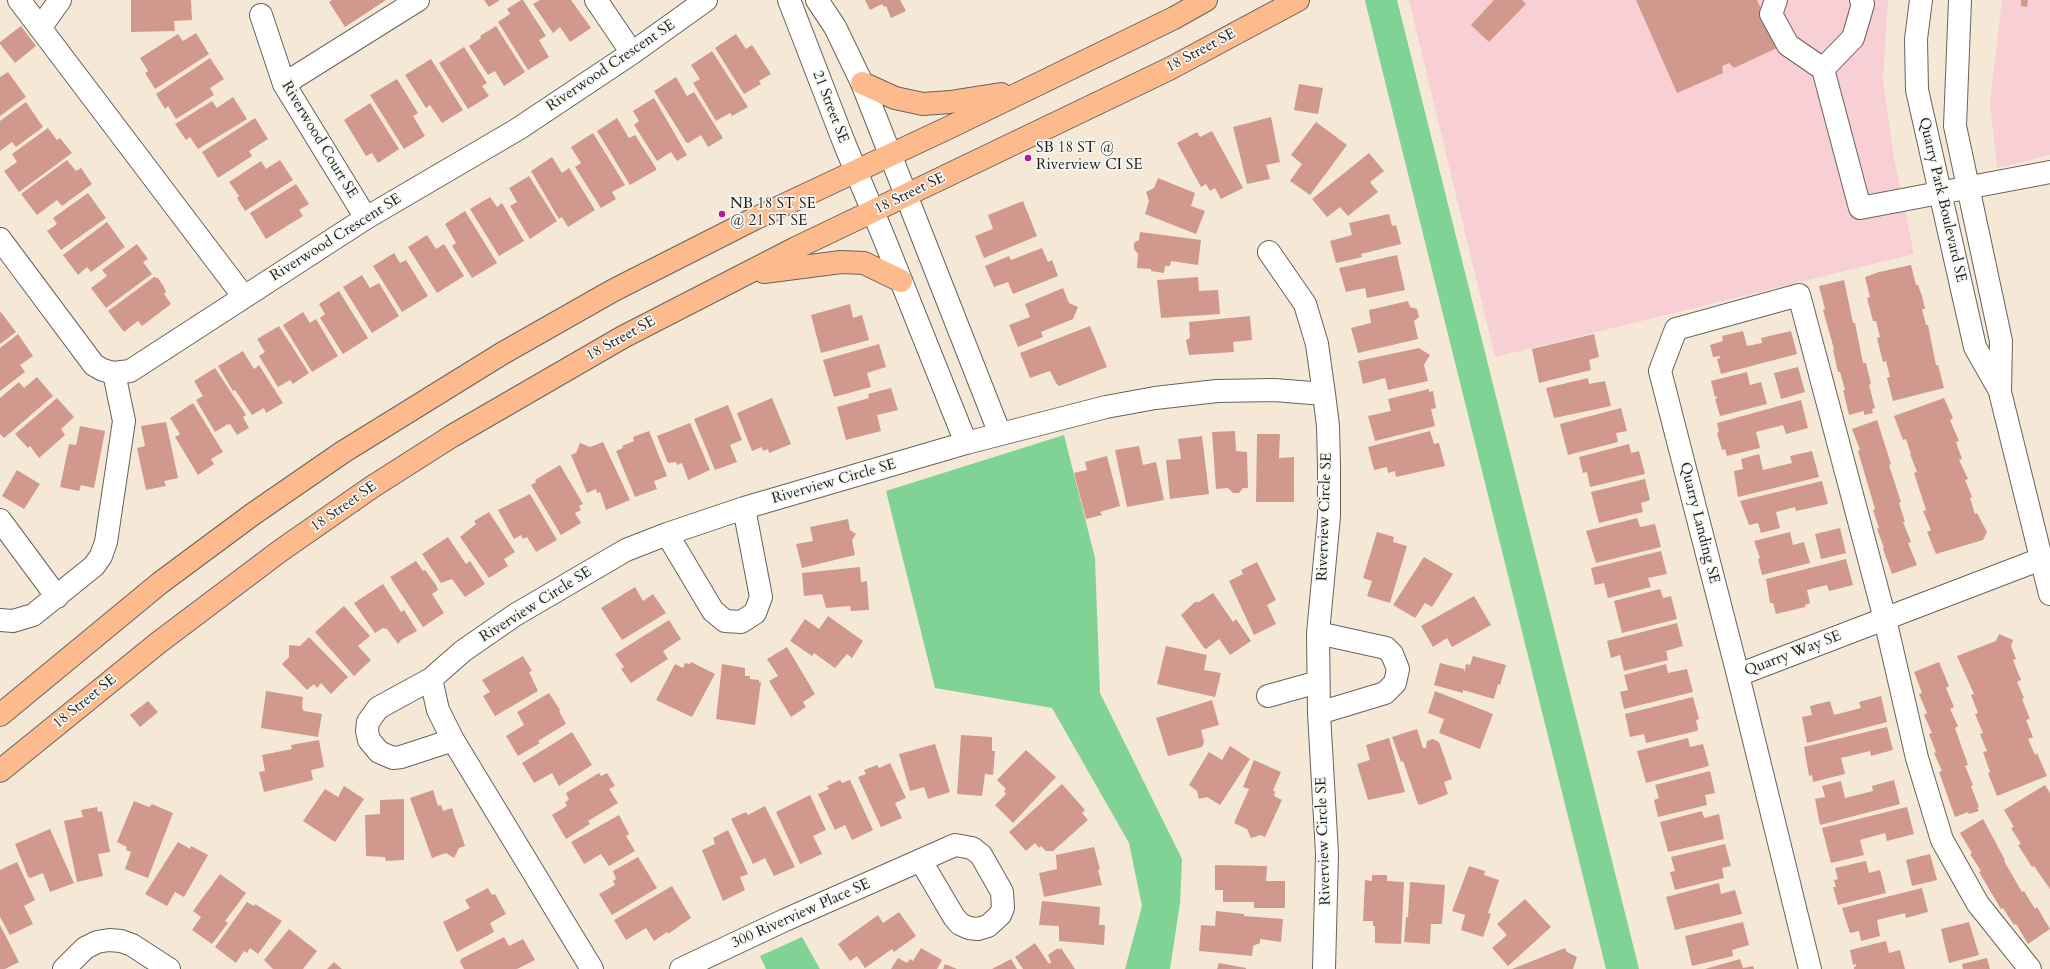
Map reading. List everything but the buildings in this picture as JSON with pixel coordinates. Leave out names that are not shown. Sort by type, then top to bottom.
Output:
[{"type":"main road","points":[[0,715],[160,583],[253,514],[343,452],[503,353],[614,290],[754,219],[890,155],[1206,0]]},
{"type":"main road","name":"18 Street SE","points":[[0,771],[158,643],[280,551],[372,487],[452,436],[616,341],[742,276],[1169,69],[1298,0]]},
{"type":"main road","points":[[862,83],[895,98],[923,104],[950,102],[1024,90]]},
{"type":"main road","points":[[742,276],[801,266],[841,262],[864,263],[900,281]]},
{"type":"street","points":[[20,0],[244,297]]},
{"type":"street","points":[[40,28],[60,0]]},
{"type":"street","points":[[284,84],[418,0]]},
{"type":"street","points":[[596,0],[632,53]]},
{"type":"street","name":"Riverwood Crescent SE","points":[[114,373],[122,373],[137,367],[366,218],[518,129],[632,53],[706,0]]},
{"type":"street","name":"21 Street SE","points":[[789,0],[873,212]]},
{"type":"street","points":[[817,0],[835,28],[862,83],[1000,434]]},
{"type":"street","points":[[1776,0],[1772,14],[1788,45],[1823,70],[1860,208],[2050,172]]},
{"type":"street","points":[[1823,70],[1853,38],[1863,4],[1861,0]]},
{"type":"street","name":"Quarry Park Boulevard SE","points":[[1921,0],[1916,39],[1917,90],[1975,347],[2000,392]]},
{"type":"street","name":"Quarry Park Boulevard SE","points":[[1960,0],[1955,126],[2000,340],[2000,392],[2050,594]]},
{"type":"street","name":"Riverwood Court SE","points":[[261,15],[284,84],[366,218]]},
{"type":"street","points":[[873,212],[966,443]]},
{"type":"street","points":[[0,240],[87,357],[99,368],[114,373],[124,421],[106,542],[101,556],[94,566],[33,616],[13,621],[0,620]]},
{"type":"street","points":[[1269,252],[1305,304],[1318,344],[1324,394]]},
{"type":"street","name":"Quarry Landing SE","points":[[1738,675],[1660,371],[1676,328],[1799,295],[1885,619]]},
{"type":"street","name":"Riverview Circle SE","points":[[454,740],[401,757],[393,758],[378,752],[369,740],[367,731],[368,722],[378,708],[431,679],[463,651],[515,615],[626,550],[667,534],[744,508],[966,443],[1106,407],[1155,398],[1217,391],[1274,390],[1324,394],[1330,466],[1329,509],[1318,633],[1319,713],[1327,854],[1324,969]]},
{"type":"street","points":[[667,534],[713,611],[725,621],[741,622],[755,613],[760,606],[762,598],[744,508]]},
{"type":"street","points":[[0,520],[57,596]]},
{"type":"street","name":"Quarry Way SE","points":[[1810,969],[1738,675],[2041,559]]},
{"type":"street","points":[[1885,619],[1917,758],[1942,840],[1978,904],[2030,969]]},
{"type":"street","points":[[1318,633],[1386,648],[1392,654],[1398,669],[1395,683],[1385,693],[1319,713]]},
{"type":"street","points":[[431,679],[438,710],[454,740],[592,969]]},
{"type":"street","points":[[1268,696],[1318,682]]},
{"type":"street","name":"300 Riverview Place SE","points":[[681,969],[785,920],[921,861]]},
{"type":"street","points":[[64,969],[75,956],[85,948],[97,942],[109,940],[121,941],[132,945],[169,969]]},
{"type":"shaded area","points":[[1409,0],[1888,0],[1883,80],[1894,158],[1914,254],[1495,357]]},
{"type":"shaded area","points":[[2002,0],[2050,0],[2050,155],[1997,168],[1990,102]]},
{"type":"green space","points":[[1397,0],[1639,969],[1606,969],[1365,1]]},
{"type":"green space","points":[[1064,435],[1095,558],[1100,693],[1182,859],[1180,903],[1170,969],[1125,969],[1142,906],[1129,843],[1052,708],[935,688],[886,491]]},
{"type":"green space","points":[[802,937],[820,969],[766,969],[760,956]]},
{"type":"place","name":"SB 18 ST @ Riverview CI SE","points":[[1028,158]]},
{"type":"place","name":"NB 18 ST SE @ 21 ST SE","points":[[722,214]]}]
